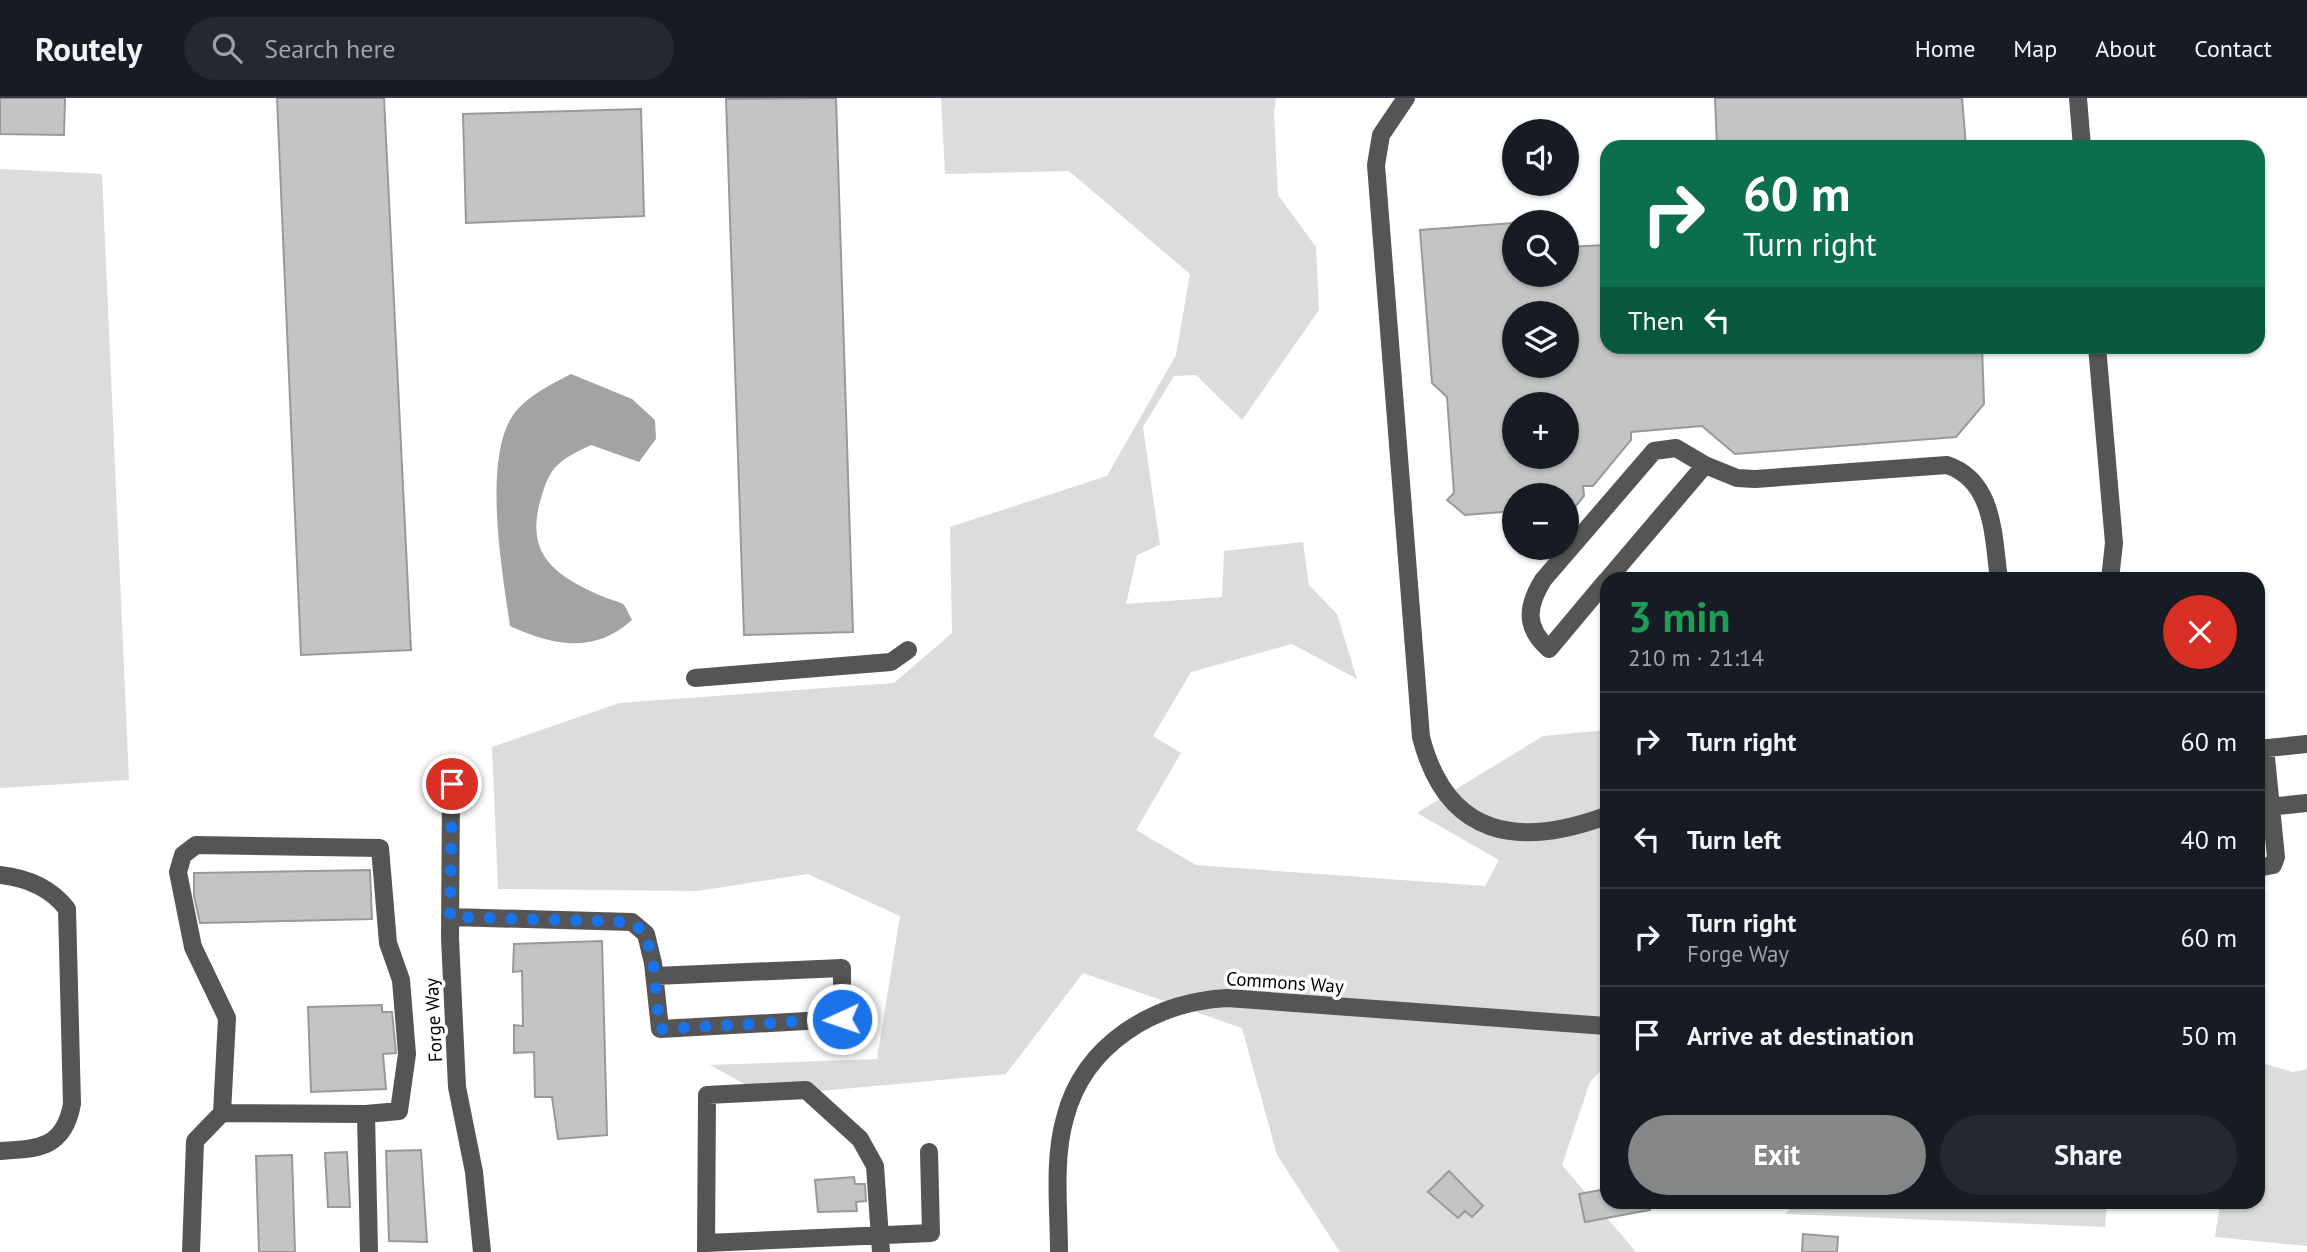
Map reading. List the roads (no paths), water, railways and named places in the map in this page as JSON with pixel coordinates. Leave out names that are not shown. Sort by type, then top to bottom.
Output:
[{"type":"street","points":[[1406,98],[1381,135],[1376,164],[1421,737],[1427,761],[1447,797],[1468,814],[1502,831],[1547,833],[1600,818]]},
{"type":"street","points":[[2078,98],[2081,140]]},
{"type":"street","points":[[2098,354],[2114,543],[2111,572]]},
{"type":"street","points":[[1600,588],[1549,649],[1534,633],[1529,616],[1533,596],[1543,580],[1654,451],[1676,448],[1705,465],[1737,478],[1755,479],[1947,465],[1959,469],[1975,483],[1988,506],[1998,572]]},
{"type":"street","points":[[1614,572],[1705,465]]},
{"type":"street","points":[[695,678],[891,662],[908,650]]},
{"type":"street","points":[[2265,749],[2307,744]]},
{"type":"street","name":"Forge Way","points":[[452,784],[450,917],[457,1087],[474,1172],[482,1252]]},
{"type":"street","points":[[2265,807],[2307,803]]},
{"type":"street","points":[[2265,811],[2276,857],[2273,865],[2265,867]]},
{"type":"street","points":[[191,1252],[195,1141],[222,1113],[227,1018],[192,947],[178,872],[183,855],[196,845],[380,848],[388,943],[401,980],[407,1054],[399,1111],[366,1114],[222,1113]]},
{"type":"street","points":[[0,875],[17,877],[43,886],[60,899],[67,909],[72,1104],[64,1130],[57,1139],[40,1147],[0,1151]]},
{"type":"street","points":[[450,917],[632,922],[646,934],[660,1029],[842,1019],[842,968],[654,976]]},
{"type":"street","name":"Commons Way","points":[[1059,1252],[1059,1152],[1065,1118],[1074,1091],[1100,1055],[1130,1026],[1155,1014],[1201,1000],[1227,999],[1600,1026]]},
{"type":"street","points":[[881,1244],[874,1166],[860,1139],[806,1090],[707,1095],[706,1247],[881,1244],[930,1233],[929,1152]]},
{"type":"street","points":[[366,1114],[369,1252]]}]
